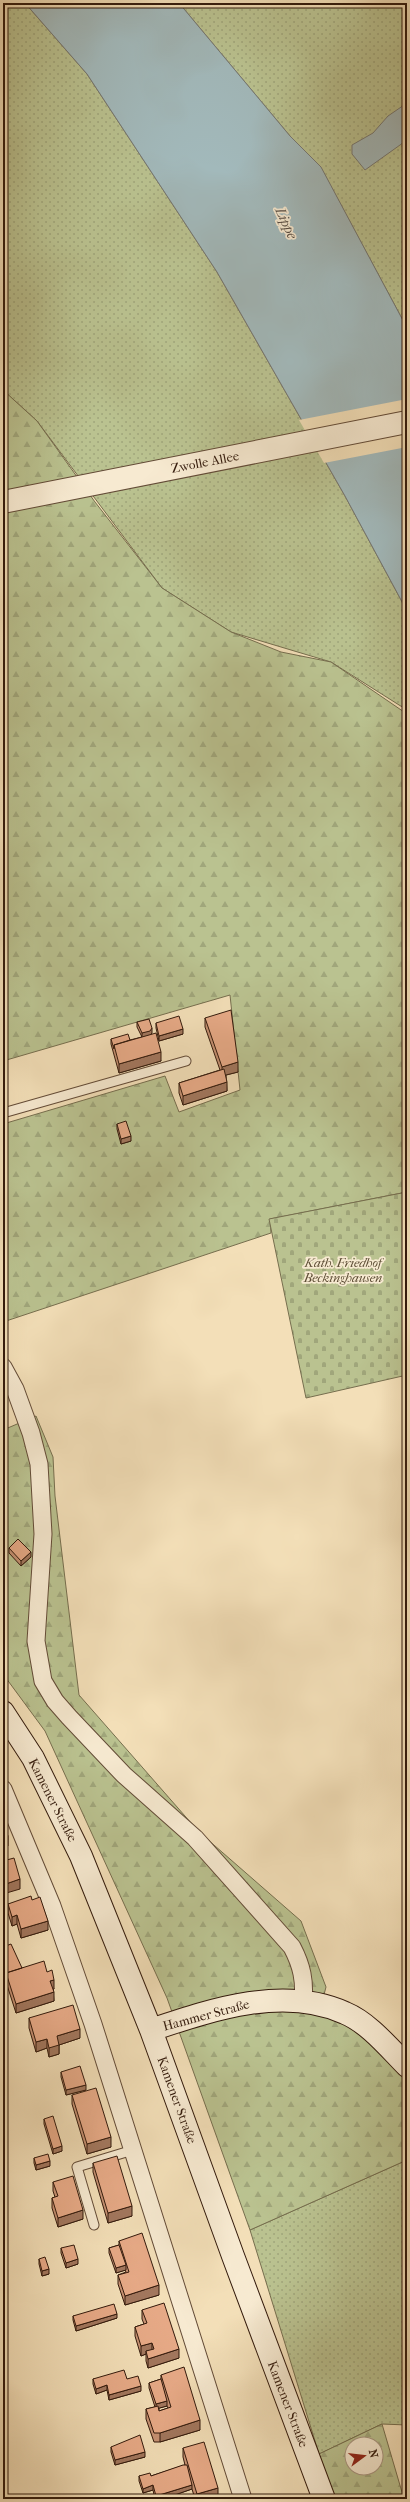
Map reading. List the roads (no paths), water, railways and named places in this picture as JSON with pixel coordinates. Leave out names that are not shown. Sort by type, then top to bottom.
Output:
[{"type":"main road","name":"Zwolle Allee","points":[[3,502],[407,422]]},
{"type":"main road","name":"Kamener Straße","points":[[3,1712],[33,1758],[59,1807],[81,1856],[152,2030],[233,2256],[324,2499]]},
{"type":"main road","name":"Hammer Straße","points":[[152,2030],[216,2010],[255,2002],[303,2002],[345,2013],[363,2025],[407,2066]]},
{"type":"street","points":[[3,1367],[15,1389],[31,1433],[39,1464],[43,1534],[36,1641],[43,1680],[55,1701],[69,1717],[124,1775],[195,1838],[292,1947],[302,1965],[304,1984],[303,2002]]},
{"type":"street","points":[[3,1789],[52,1906],[93,2024],[244,2499]]},
{"type":"lane","points":[[3,1113],[186,1061]]},
{"type":"lane","points":[[94,2225],[77,2167],[133,2150]]},
{"type":"water","name":"Lippe","points":[[25,3],[179,3],[290,136],[321,167],[407,328],[407,611],[345,496],[217,272],[87,74]]},
{"type":"water","points":[[407,103],[407,140],[365,170],[352,154],[352,145],[373,133],[388,116]]},
{"type":"park label","name":"Kath. Friedhof Beckinghausen","points":[[343,1270]]}]
